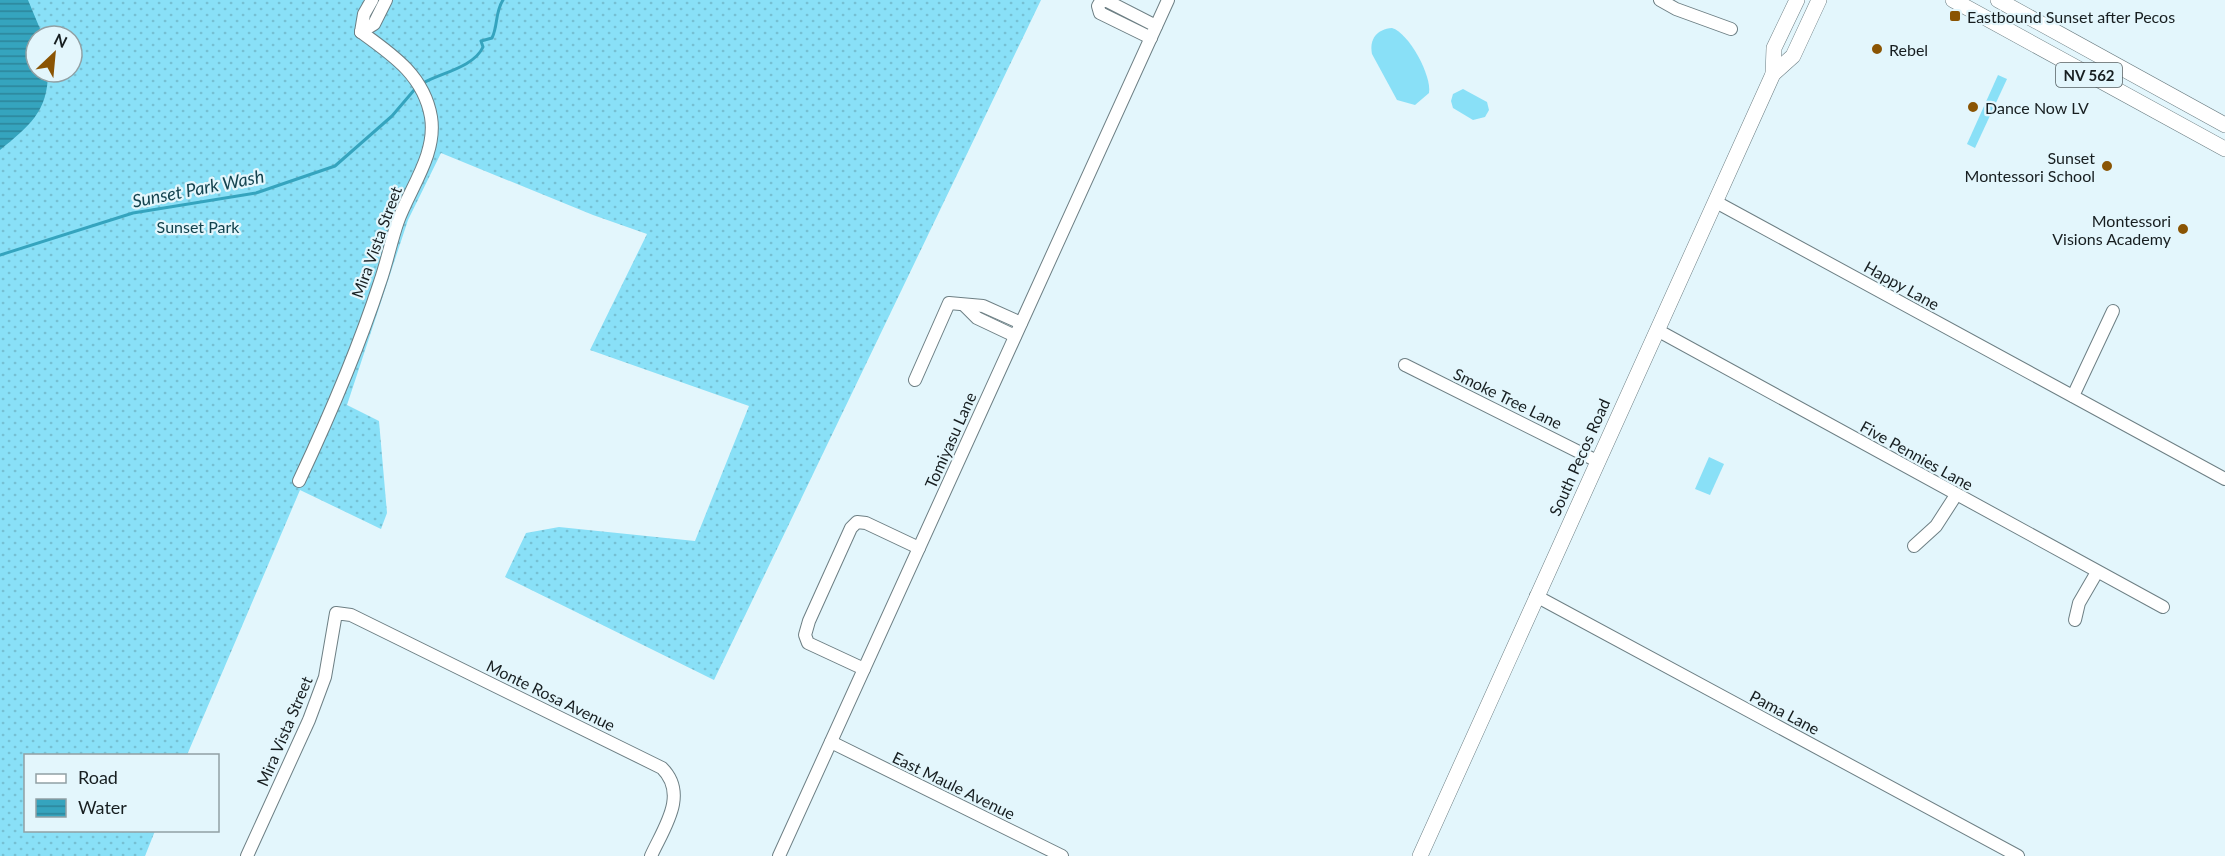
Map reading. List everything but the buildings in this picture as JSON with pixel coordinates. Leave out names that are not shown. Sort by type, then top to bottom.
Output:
[{"type":"main road","name":"South Pecos Road","points":[[1420,856],[1773,74],[1774,48],[1797,0]]},
{"type":"main road","name":"South Pecos Road","points":[[1773,74],[1793,56],[1819,0]]},
{"type":"main road","name":"NV 562","points":[[1953,0],[2225,149]]},
{"type":"main road","name":"NV 562","points":[[1998,0],[2225,125]]},
{"type":"main road","points":[[2011,32],[2017,29],[2028,31],[2072,54],[2093,57],[2097,55]]},
{"type":"main road","points":[[2097,79],[2103,71],[2151,91],[2164,91]]},
{"type":"street","points":[[361,32],[364,14],[372,0]]},
{"type":"street","points":[[361,32],[374,24],[386,0]]},
{"type":"street","name":"Tomiyasu Lane","points":[[779,856],[1168,0]]},
{"type":"street","points":[[1660,0],[1676,9],[1731,29]]},
{"type":"street","points":[[1150,38],[1100,13],[1098,6],[1101,1],[1107,1],[1156,26]]},
{"type":"street","name":"Mira Vista Street","points":[[299,481],[323,429],[380,282],[399,218],[429,151],[432,130],[431,116],[419,84],[398,59],[361,32]]},
{"type":"street","name":"Happy Lane","points":[[1716,202],[2225,479]]},
{"type":"street","points":[[915,380],[950,303],[983,306],[1021,323]]},
{"type":"street","points":[[964,305],[977,318],[1015,336]]},
{"type":"street","points":[[2073,396],[2113,311]]},
{"type":"street","name":"Five Pennies Lane","points":[[1657,330],[2163,608]]},
{"type":"street","name":"Smoke Tree Lane","points":[[1405,365],[1597,460]]},
{"type":"street","points":[[1914,546],[1936,526],[1956,495]]},
{"type":"street","points":[[864,669],[808,643],[805,635],[809,621],[851,528],[857,522],[866,523],[919,549]]},
{"type":"street","points":[[2075,620],[2079,603],[2097,572]]},
{"type":"street","name":"Pama Lane","points":[[1536,596],[2018,856]]},
{"type":"street","name":"Mira Vista Street","points":[[247,856],[309,720],[325,677],[336,613]]},
{"type":"street","name":"Monte Rosa Avenue","points":[[336,613],[351,615],[662,768],[673,783],[674,803],[651,856]]},
{"type":"street","name":"East Maule Avenue","points":[[831,742],[1062,856]]},
{"type":"green space","name":"Sunset Park","points":[[0,0],[1041,0],[714,680],[505,577],[526,533],[559,527],[695,541],[749,406],[590,350],[647,234],[593,215],[441,153],[408,220],[347,405],[379,421],[387,513],[381,529],[300,490],[187,754],[24,754],[24,832],[155,832],[145,856],[0,856]]},
{"type":"green space","points":[[1392,28],[1412,46],[1427,76],[1429,93],[1415,105],[1397,100],[1372,54],[1371,49],[1375,36],[1382,30]]},
{"type":"green space","points":[[1998,75],[2007,79],[1975,148],[1967,144]]},
{"type":"green space","points":[[1463,89],[1487,102],[1489,110],[1485,117],[1473,120],[1453,108],[1451,101],[1453,94]]},
{"type":"green space","points":[[1709,457],[1724,464],[1710,495],[1695,489]]},
{"type":"water","points":[[0,0],[28,0],[38,24],[24,24],[24,84],[47,84],[45,98],[35,117],[0,150]]},
{"type":"waterway","name":"Sunset Park Wash","points":[[423,83],[465,65],[479,54],[483,47],[481,41],[492,38],[503,0]]},
{"type":"waterway","name":"Sunset Park Wash","points":[[0,255],[133,213],[256,193],[335,166],[392,116],[415,89]]},
{"type":"place","name":"Eastbound Sunset after Pecos","points":[[1955,16]]},
{"type":"place","name":"Rebel","points":[[1877,49]]},
{"type":"place","name":"Dance Now LV","points":[[1973,107]]},
{"type":"place","name":"Sunset Montessori School","points":[[2107,166]]},
{"type":"place","name":"Montessori Visions Academy","points":[[2183,229]]}]
